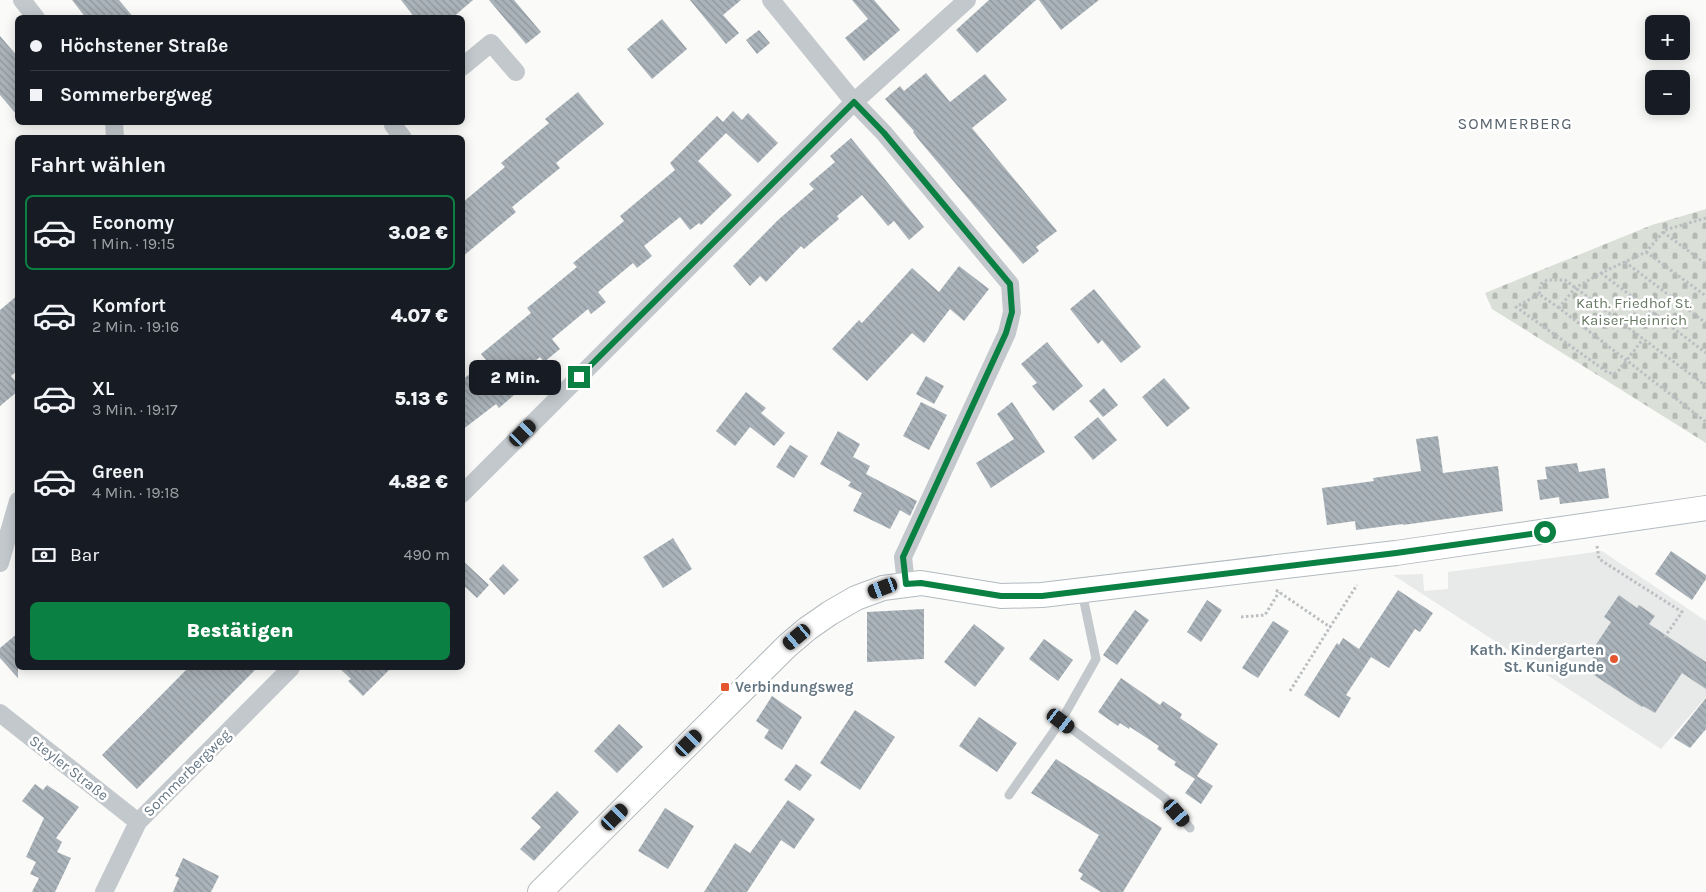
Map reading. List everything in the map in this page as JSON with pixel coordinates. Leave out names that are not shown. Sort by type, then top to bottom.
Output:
[{"type":"main road","points":[[540,892],[787,646],[807,629],[856,598],[883,588],[921,583],[1001,596],[1042,596],[1396,553],[1706,508]]},
{"type":"street","points":[[22,0],[34,15]]},
{"type":"street","points":[[771,0],[854,102],[884,133],[1010,284],[1012,312],[1006,333],[903,557],[906,584]]},
{"type":"street","points":[[465,487],[854,102],[967,0]]},
{"type":"street","points":[[465,65],[491,43],[516,72]]},
{"type":"street","points":[[394,125],[400,135]]},
{"type":"street","points":[[0,563],[15,511]]},
{"type":"street","name":"Sommerbergweg","points":[[104,892],[138,822],[289,670]]},
{"type":"street","name":"Steyler Straße","points":[[0,713],[138,822]]},
{"type":"lane","points":[[1009,795],[1061,721],[1096,659],[1082,592]]},
{"type":"lane","points":[[1061,721],[1165,798],[1190,828]]},
{"type":"path","points":[[1559,308],[1575,288],[1601,273],[1646,252],[1663,232],[1705,219]]},
{"type":"path","points":[[1663,232],[1706,264]]},
{"type":"path","points":[[1646,252],[1706,296]]},
{"type":"path","points":[[1624,262],[1706,323]]},
{"type":"path","points":[[1601,273],[1706,353]]},
{"type":"path","points":[[1540,294],[1541,284],[1548,280],[1565,280],[1706,386]]},
{"type":"path","points":[[1540,294],[1706,422]]},
{"type":"path","points":[[1540,294],[1516,307],[1607,372],[1614,374],[1619,370],[1643,339]]},
{"type":"path","points":[[1597,546],[1599,559],[1682,612],[1664,638]]},
{"type":"path","points":[[1247,571],[1330,627]]},
{"type":"path","points":[[1290,691],[1357,585]]},
{"type":"path","points":[[1241,618],[1264,615],[1279,592]]},
{"type":"shaded area","name":"Kath. Kindergarten St. Kunigunde","points":[[1602,551],[1706,621],[1706,697],[1661,749],[1393,575],[1423,574],[1424,591],[1448,589],[1448,572]]},
{"type":"green space","name":"Kath. Friedhof St. Kaiser-Heinrich","points":[[1706,209],[1706,443],[1492,309],[1485,293],[1652,225]]},
{"type":"building","points":[[72,0],[119,0],[132,15],[84,15]]},
{"type":"building","points":[[401,0],[473,0],[456,15],[413,15]]},
{"type":"building","points":[[489,0],[514,0],[541,32],[526,44]]},
{"type":"building","points":[[690,0],[741,0],[723,15],[739,33],[726,44]]},
{"type":"building","points":[[852,0],[874,0],[900,30],[864,61],[845,38],[868,19]]},
{"type":"building","points":[[989,0],[1036,0],[977,53],[956,30]]},
{"type":"building","points":[[1039,0],[1099,0],[1061,30]]},
{"type":"building","points":[[662,19],[687,49],[652,79],[627,49]]},
{"type":"building","points":[[759,30],[770,43],[757,54],[746,40]]},
{"type":"building","points":[[0,36],[15,54],[15,112],[0,95]]},
{"type":"building","points":[[926,73],[950,102],[985,74],[1007,100],[972,128],[1057,231],[1036,247],[1039,251],[1023,264],[919,140],[914,131],[885,99],[900,86],[904,91]]},
{"type":"building","points":[[578,92],[604,124],[556,163],[560,168],[512,207],[516,212],[465,254],[465,200],[505,167],[501,163],[549,123],[545,119]]},
{"type":"building","points":[[733,111],[742,120],[748,113],[778,143],[758,163],[726,133],[698,161],[732,195],[701,225],[699,223],[690,230],[680,217],[644,246],[652,256],[637,268],[633,263],[598,292],[606,302],[591,314],[588,309],[552,339],[560,349],[544,362],[540,357],[506,385],[514,395],[499,408],[496,404],[465,428],[465,378],[487,361],[481,354],[531,313],[527,308],[577,267],[573,263],[624,221],[620,216],[675,170],[670,163],[717,116],[723,122]]},
{"type":"building","points":[[851,138],[924,227],[909,240],[894,221],[888,226],[862,195],[837,216],[839,219],[804,249],[801,246],[766,282],[760,276],[750,286],[733,266],[778,220],[814,189],[809,184],[835,162],[830,156]]},
{"type":"building","points":[[959,266],[989,289],[964,321],[950,309],[924,343],[912,333],[867,381],[832,349],[859,320],[862,323],[912,268],[939,292]]},
{"type":"building","points":[[1094,289],[1141,347],[1121,363],[1102,340],[1098,344],[1070,309]]},
{"type":"building","points":[[15,298],[15,373],[11,376],[15,381],[15,394],[0,406],[0,310]]},
{"type":"building","points":[[1047,342],[1083,386],[1053,411],[1032,386],[1037,383],[1021,364]]},
{"type":"building","points":[[926,376],[944,386],[934,404],[916,394]]},
{"type":"building","points":[[1164,378],[1190,408],[1167,427],[1142,397]]},
{"type":"building","points":[[1104,388],[1118,405],[1103,417],[1089,401]]},
{"type":"building","points":[[746,392],[766,408],[761,413],[785,433],[774,446],[750,427],[735,446],[716,431]]},
{"type":"building","points":[[921,402],[947,415],[929,450],[903,436]]},
{"type":"building","points":[[1012,402],[1045,452],[991,488],[976,463],[1014,439],[997,414]]},
{"type":"building","points":[[1098,417],[1117,440],[1093,460],[1074,437]]},
{"type":"building","points":[[838,431],[860,444],[853,457],[870,466],[866,474],[917,501],[910,516],[900,510],[890,529],[853,511],[862,493],[848,486],[851,482],[820,464]]},
{"type":"building","points":[[1438,436],[1443,473],[1498,466],[1503,511],[1356,530],[1355,521],[1327,525],[1322,488],[1374,481],[1373,478],[1421,471],[1416,439]]},
{"type":"building","points":[[790,445],[808,456],[794,478],[776,467]]},
{"type":"building","points":[[1577,463],[1579,472],[1605,468],[1609,498],[1560,504],[1559,497],[1540,500],[1537,480],[1547,479],[1545,467]]},
{"type":"building","points":[[673,538],[692,569],[663,588],[643,557]]},
{"type":"building","points":[[1671,551],[1706,575],[1706,579],[1692,600],[1655,574]]},
{"type":"building","points":[[465,563],[489,585],[477,598],[465,587]]},
{"type":"building","points":[[503,564],[519,580],[504,595],[489,579]]},
{"type":"building","points":[[1398,590],[1433,613],[1420,632],[1415,629],[1389,668],[1371,657],[1346,695],[1351,698],[1339,718],[1304,695],[1337,643],[1339,645],[1343,638],[1359,649]]},
{"type":"building","points":[[1619,595],[1637,608],[1639,605],[1655,616],[1649,624],[1706,662],[1706,689],[1682,673],[1655,713],[1642,707],[1585,669],[1593,658],[1589,655],[1611,622],[1604,617]]},
{"type":"building","points":[[1207,600],[1222,610],[1201,642],[1187,632]]},
{"type":"building","points":[[924,609],[924,659],[867,662],[867,612]]},
{"type":"building","points":[[1135,610],[1149,620],[1117,665],[1103,655]]},
{"type":"building","points":[[1273,621],[1289,631],[1258,678],[1242,668]]},
{"type":"building","points":[[974,624],[1005,648],[975,687],[944,662]]},
{"type":"building","points":[[15,636],[15,670],[18,670],[18,678],[0,658],[0,648]]},
{"type":"building","points":[[1044,639],[1073,660],[1058,681],[1029,659]]},
{"type":"building","points":[[186,670],[255,670],[137,789],[102,755]]},
{"type":"building","points":[[341,670],[389,670],[363,696],[348,681],[351,679]]},
{"type":"building","points":[[1121,678],[1160,705],[1163,701],[1182,714],[1180,718],[1218,744],[1197,776],[1213,786],[1201,804],[1185,793],[1195,779],[1174,765],[1176,762],[1157,749],[1159,746],[1130,727],[1129,729],[1120,723],[1118,726],[1098,712]]},
{"type":"building","points":[[772,696],[802,717],[782,750],[764,738],[769,730],[756,721]]},
{"type":"building","points":[[1706,698],[1706,729],[1690,748],[1674,738]]},
{"type":"building","points":[[855,710],[895,737],[860,790],[820,763]]},
{"type":"building","points":[[979,717],[1017,743],[997,772],[959,746]]},
{"type":"building","points":[[619,724],[643,747],[617,773],[594,751]]},
{"type":"building","points":[[1056,759],[1162,828],[1123,892],[1101,892],[1080,879],[1083,874],[1078,871],[1099,835],[1031,793]]},
{"type":"building","points":[[796,764],[812,775],[800,791],[784,780]]},
{"type":"building","points":[[35,784],[43,790],[47,785],[79,807],[56,838],[62,842],[57,852],[71,858],[55,892],[32,892],[39,878],[30,874],[36,862],[26,857],[44,818],[22,801]]},
{"type":"building","points":[[557,791],[579,812],[534,861],[520,849],[541,827],[531,818]]},
{"type":"building","points":[[788,800],[815,819],[794,849],[781,840],[747,892],[704,892],[735,843],[750,853]]},
{"type":"building","points":[[665,808],[694,826],[668,869],[638,851]]},
{"type":"building","points":[[183,858],[219,876],[211,892],[173,892],[179,878],[175,876]]},
{"type":"place","name":"Kath. Kindergarten St. Kunigunde","points":[[1614,659]]},
{"type":"place","name":"Verbindungsweg","points":[[725,687]]},
{"type":"district","name":"SOMMERBERG","points":[[1515,123]]},
{"type":"route","points":[[579,377],[854,102],[884,133],[1010,284],[1012,312],[1006,333],[903,557],[906,584],[921,583],[954,590],[1001,596],[1042,596],[1396,553],[1545,532]]}]
